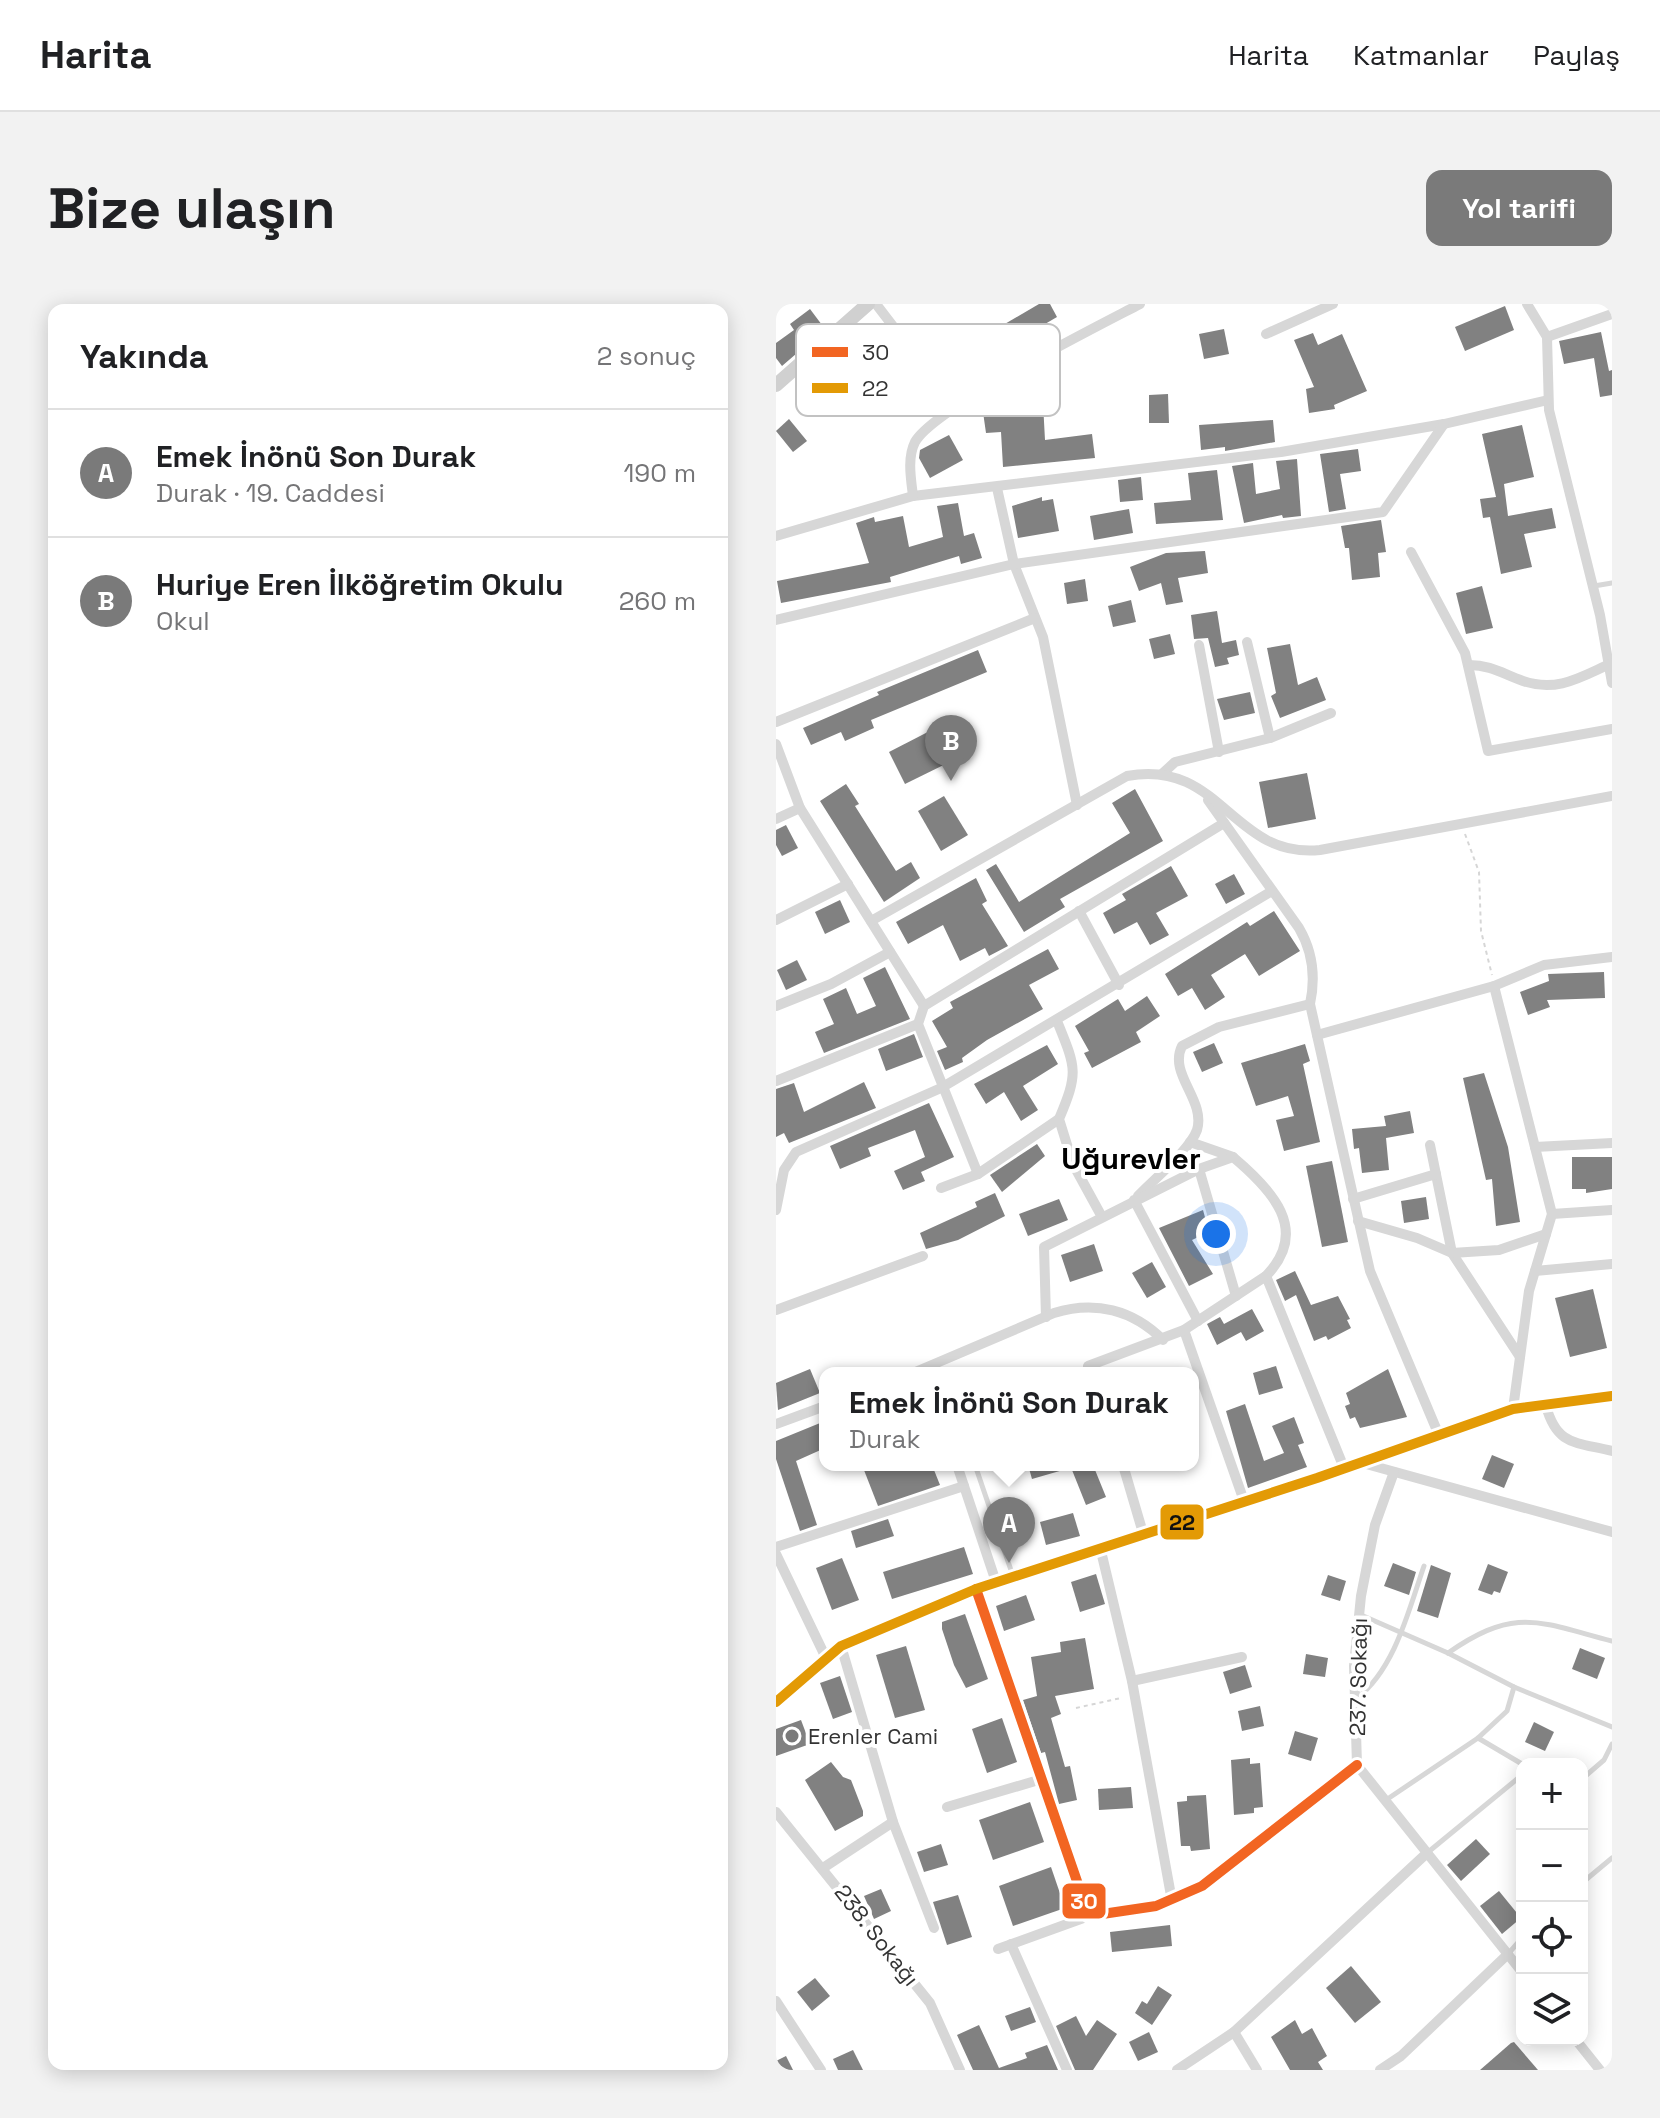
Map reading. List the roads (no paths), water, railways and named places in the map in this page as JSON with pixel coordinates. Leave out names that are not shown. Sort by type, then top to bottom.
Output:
[{"type":"street","points":[[845,324],[868,304]]},
{"type":"street","points":[[876,304],[891,324]]},
{"type":"street","points":[[1060,349],[1140,304]]},
{"type":"street","points":[[1266,334],[1333,304]]},
{"type":"street","points":[[1527,304],[1547,337],[1548,400],[1611,663],[1612,683]]},
{"type":"street","points":[[1547,337],[1612,314]]},
{"type":"street","points":[[776,385],[796,367]]},
{"type":"street","points":[[776,536],[913,496],[1281,452],[1444,424],[1548,400]]},
{"type":"street","points":[[913,496],[910,462],[915,443],[945,416]]},
{"type":"street","points":[[776,620],[1014,564],[1383,512],[1444,424]]},
{"type":"street","points":[[997,488],[1014,564],[1043,637],[1077,805]]},
{"type":"street","points":[[1411,552],[1459,640],[1469,665],[1488,751],[1612,729]]},
{"type":"street","points":[[776,722],[1035,618]]},
{"type":"street","points":[[1247,642],[1270,738]]},
{"type":"street","points":[[1199,645],[1219,752]]},
{"type":"street","points":[[1469,665],[1489,666],[1521,680],[1548,685],[1580,681],[1611,663]]},
{"type":"street","points":[[1162,774],[1175,762],[1270,738],[1331,713]]},
{"type":"street","points":[[776,744],[800,808],[924,1006]]},
{"type":"street","points":[[871,921],[1127,776],[1162,774],[1199,787],[1253,834],[1274,845],[1297,851],[1320,850],[1612,796]]},
{"type":"street","points":[[1199,787],[1299,928],[1308,948],[1313,970],[1310,1004],[1370,1271],[1438,1433]]},
{"type":"street","points":[[776,819],[800,808]]},
{"type":"street","points":[[978,1174],[941,1088],[918,1024],[924,1006],[1224,823]]},
{"type":"street","points":[[776,920],[848,884]]},
{"type":"street","points":[[776,1210],[784,1170],[796,1152],[941,1088],[1119,985],[1272,891]]},
{"type":"street","points":[[1079,911],[1119,985]]},
{"type":"street","points":[[776,1006],[831,984],[890,952]]},
{"type":"street","points":[[1317,1035],[1494,986],[1544,965],[1612,957]]},
{"type":"street","points":[[1494,986],[1552,1214],[1535,1271],[1513,1409]]},
{"type":"street","points":[[1134,1200],[1190,1142],[1199,1121],[1178,1060],[1182,1046],[1219,1027],[1310,1004]]},
{"type":"street","points":[[941,1188],[978,1174],[1059,1119],[1075,1080],[1072,1058],[1057,1021]]},
{"type":"street","points":[[776,1081],[918,1024]]},
{"type":"street","points":[[1059,1119],[1073,1164],[1102,1217]]},
{"type":"street","points":[[1088,1367],[1184,1330],[1266,1276],[1279,1263],[1286,1244],[1285,1221],[1272,1196],[1233,1157],[1190,1142]]},
{"type":"street","points":[[1535,1147],[1612,1143]]},
{"type":"street","points":[[1430,1145],[1452,1253],[1520,1357]]},
{"type":"street","points":[[1046,1317],[1044,1247],[1199,1169],[1233,1157]]},
{"type":"street","points":[[1199,1169],[1236,1296]]},
{"type":"street","points":[[1353,1199],[1436,1174]]},
{"type":"street","points":[[1134,1200],[1198,1321]]},
{"type":"street","points":[[1552,1214],[1612,1210]]},
{"type":"street","points":[[1358,1221],[1417,1238],[1452,1253],[1499,1250],[1546,1234]]},
{"type":"street","points":[[776,1310],[923,1256]]},
{"type":"street","points":[[1535,1271],[1612,1264]]},
{"type":"street","points":[[1266,1276],[1344,1468]]},
{"type":"street","points":[[944,1367],[1046,1317],[1079,1307],[1104,1308],[1142,1322],[1163,1340]]},
{"type":"street","points":[[1184,1330],[1197,1367]]},
{"type":"street","points":[[1199,1373],[1244,1501]]},
{"type":"street","points":[[776,1702],[841,1646],[976,1589],[1513,1409],[1612,1396]]},
{"type":"street","points":[[1546,1406],[1552,1426],[1563,1439],[1612,1451]]},
{"type":"street","points":[[776,1424],[819,1408]]},
{"type":"street","points":[[1359,1462],[1612,1532]]},
{"type":"street","points":[[959,1471],[996,1582]]},
{"type":"street","points":[[1125,1471],[1143,1533]]},
{"type":"street","name":"237. Sokağı","points":[[1394,1472],[1370,1542],[1358,1614],[1354,1700],[1357,1765],[1516,1964]]},
{"type":"street","points":[[776,1547],[964,1486]]},
{"type":"street","points":[[1100,1547],[1132,1681],[1172,1901]]},
{"type":"street","points":[[776,1554],[826,1658]]},
{"type":"street","points":[[976,1589],[1089,1916]]},
{"type":"street","points":[[841,1646],[893,1822],[934,1928]]},
{"type":"street","points":[[1132,1681],[1242,1657]]},
{"type":"street","points":[[998,1949],[1089,1916],[1139,1910],[1172,1901],[1216,1877],[1357,1765]]},
{"type":"street","points":[[947,1807],[1042,1779]]},
{"type":"street","name":"238. Sokağı","points":[[776,1812],[930,2003],[960,2070]]},
{"type":"street","points":[[823,1868],[893,1822]]},
{"type":"street","points":[[1177,2070],[1234,2032],[1427,1853]]},
{"type":"street","points":[[1011,1944],[1067,2070]]},
{"type":"street","points":[[1380,2070],[1401,2056],[1508,1954]]},
{"type":"street","points":[[776,2001],[821,2070]]},
{"type":"street","points":[[1234,2032],[1257,2070]]},
{"type":"street","points":[[1581,2046],[1600,2070]]},
{"type":"lane","points":[[1593,586],[1612,583]]},
{"type":"lane","points":[[977,1471],[1014,1576]]},
{"type":"lane","points":[[1354,1700],[1371,1688],[1401,1631],[1424,1566]]},
{"type":"lane","points":[[1358,1614],[1401,1631],[1514,1687],[1612,1727]]},
{"type":"lane","points":[[1448,1653],[1475,1634],[1506,1621],[1544,1623],[1612,1641]]},
{"type":"lane","points":[[1385,1801],[1478,1738],[1507,1711],[1514,1687]]},
{"type":"lane","points":[[1478,1738],[1516,1760]]},
{"type":"lane","points":[[1588,1774],[1604,1760],[1612,1744]]},
{"type":"lane","points":[[1427,1853],[1516,1780]]},
{"type":"lane","points":[[1588,1878],[1612,1858]]},
{"type":"lane","points":[[1508,1954],[1516,1945]]},
{"type":"place","name":"Huriye Eren İlköğretim Okulu","points":[[951,781]]},
{"type":"place","name":"Emek İnönü Son Durak","points":[[1009,1563]]},
{"type":"place","name":"Erenler Cami","points":[[792,1736]]},
{"type":"district","name":"Uğurevler","points":[[1131,1158]]}]
